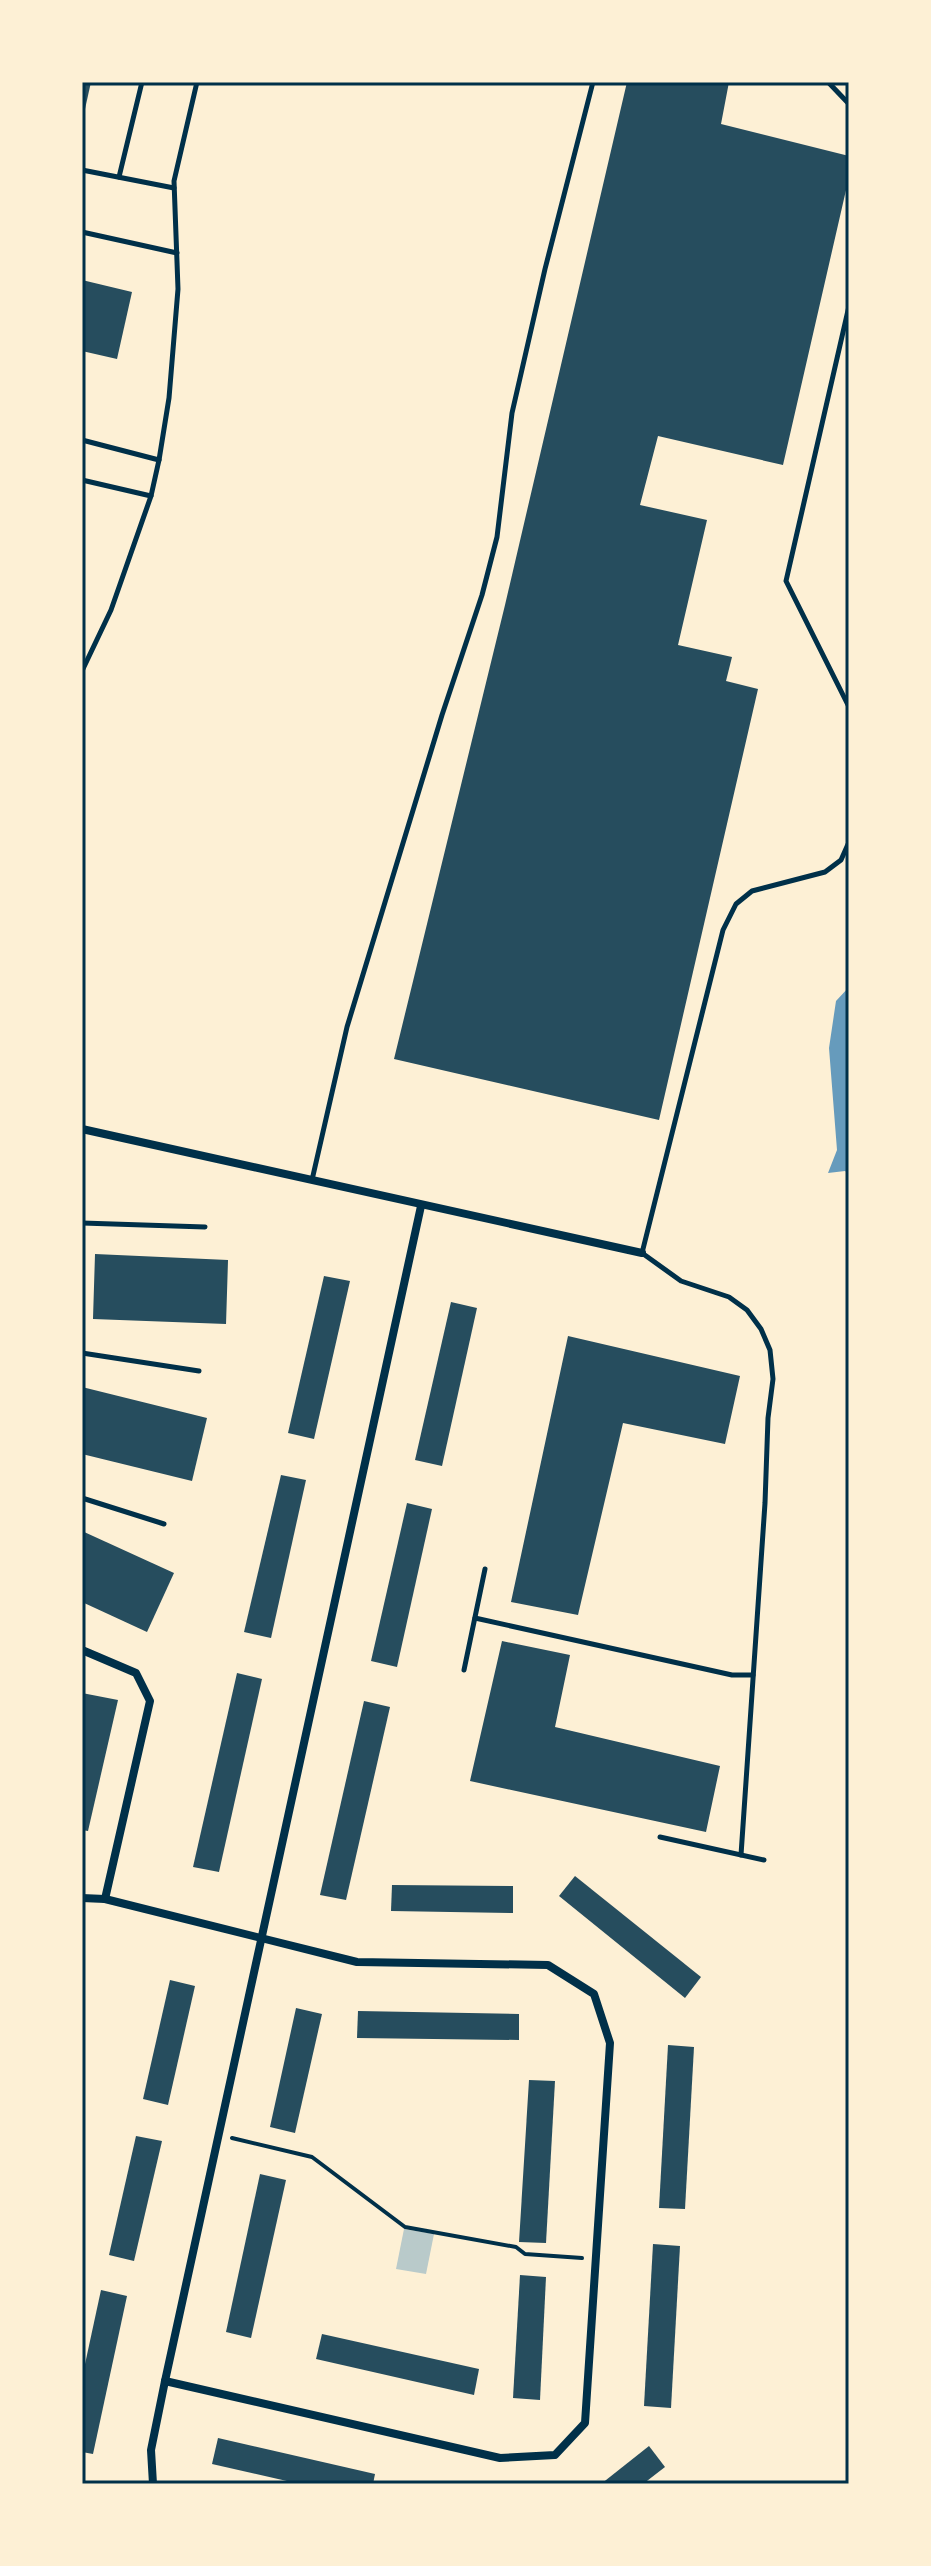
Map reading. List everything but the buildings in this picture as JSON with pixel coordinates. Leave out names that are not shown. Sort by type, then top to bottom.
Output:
[{"type":"street","points":[[82,1129],[642,1253]]},
{"type":"street","points":[[153,2484],[151,2450],[165,2381],[421,1206]]},
{"type":"street","points":[[82,1650],[136,1673],[150,1701],[105,1899]]},
{"type":"street","points":[[82,1898],[105,1899],[357,1962],[548,1965],[594,1994],[610,2043],[585,2423],[555,2455],[500,2458],[165,2381]]},
{"type":"lane","points":[[119,177],[142,82]]},
{"type":"lane","points":[[82,671],[111,610],[151,496],[159,460],[169,398],[178,289],[174,188],[197,82]]},
{"type":"lane","points":[[312,1181],[347,1027],[482,595],[497,537],[512,413],[593,82]]},
{"type":"lane","points":[[828,82],[849,104]]},
{"type":"lane","points":[[82,170],[174,188]]},
{"type":"lane","points":[[82,232],[177,253]]},
{"type":"lane","points":[[849,306],[786,581],[849,707]]},
{"type":"lane","points":[[82,440],[159,460]]},
{"type":"lane","points":[[82,480],[151,496]]},
{"type":"lane","points":[[741,1855],[773,1379],[770,1350],[761,1329],[747,1310],[729,1297],[681,1281],[642,1253],[723,930],[736,904],[752,891],[825,872],[841,860],[849,842]]},
{"type":"lane","points":[[82,1223],[205,1227]]},
{"type":"lane","points":[[82,1353],[199,1371]]},
{"type":"lane","points":[[82,1498],[164,1524]]},
{"type":"lane","points":[[464,1670],[485,1569]]},
{"type":"lane","points":[[475,1618],[732,1675],[753,1675]]},
{"type":"lane","points":[[660,1837],[764,1860]]},
{"type":"path","points":[[218,2134],[312,2157],[405,2227],[516,2247],[525,2254],[596,2259]]},
{"type":"shaded area","points":[[404,2229],[434,2234],[426,2274],[396,2269]]},
{"type":"water","points":[[849,987],[849,1174],[845,1171],[828,1173],[837,1150],[829,1048],[836,1001]]}]
